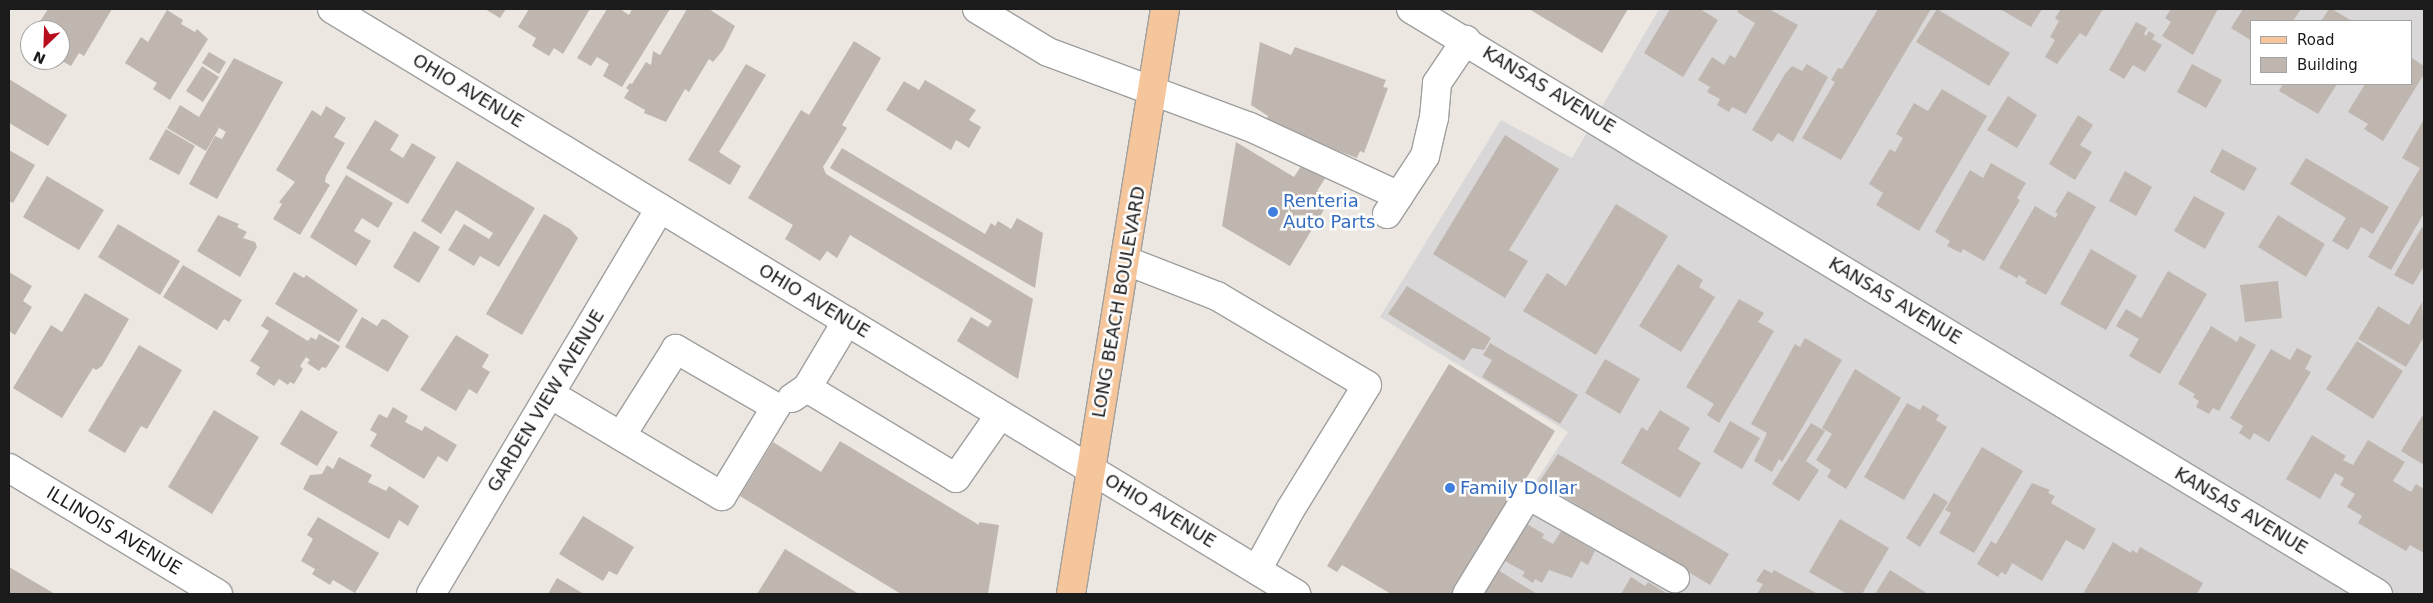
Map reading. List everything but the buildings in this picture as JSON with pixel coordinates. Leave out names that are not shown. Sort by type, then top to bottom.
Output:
[{"type":"main road","name":"LONG BEACH BOULEVARD","points":[[1071,594],[1090,469],[1154,90],[1165,9]]},
{"type":"street","name":"OHIO AVENUE","points":[[332,9],[1296,594]]},
{"type":"street","points":[[977,9],[1048,52],[1250,127],[1393,205],[1425,156],[1434,118],[1437,83],[1466,40]]},
{"type":"street","name":"KANSAS AVENUE","points":[[1411,9],[1466,40],[2378,594]]},
{"type":"street","name":"GARDEN VIEW AVENUE","points":[[432,594],[660,208]]},
{"type":"street","points":[[1126,260],[1216,296],[1367,384],[1290,510],[1257,570]]},
{"type":"street","points":[[550,394],[722,496],[776,407],[807,388],[847,321]]},
{"type":"street","points":[[621,436],[676,349],[776,407]]},
{"type":"street","points":[[807,388],[956,478],[1000,415]]},
{"type":"street","name":"ILLINOIS AVENUE","points":[[9,468],[218,594]]},
{"type":"street","points":[[1467,594],[1528,494],[1675,578]]},
{"type":"shaded area","points":[[1659,9],[2424,9],[2424,594],[1462,594],[1568,432],[1380,317],[1501,120],[1572,158]]},
{"type":"place","name":"Renteria Auto Parts","points":[[1273,212]]},
{"type":"place","name":"Family Dollar","points":[[1450,488]]}]
